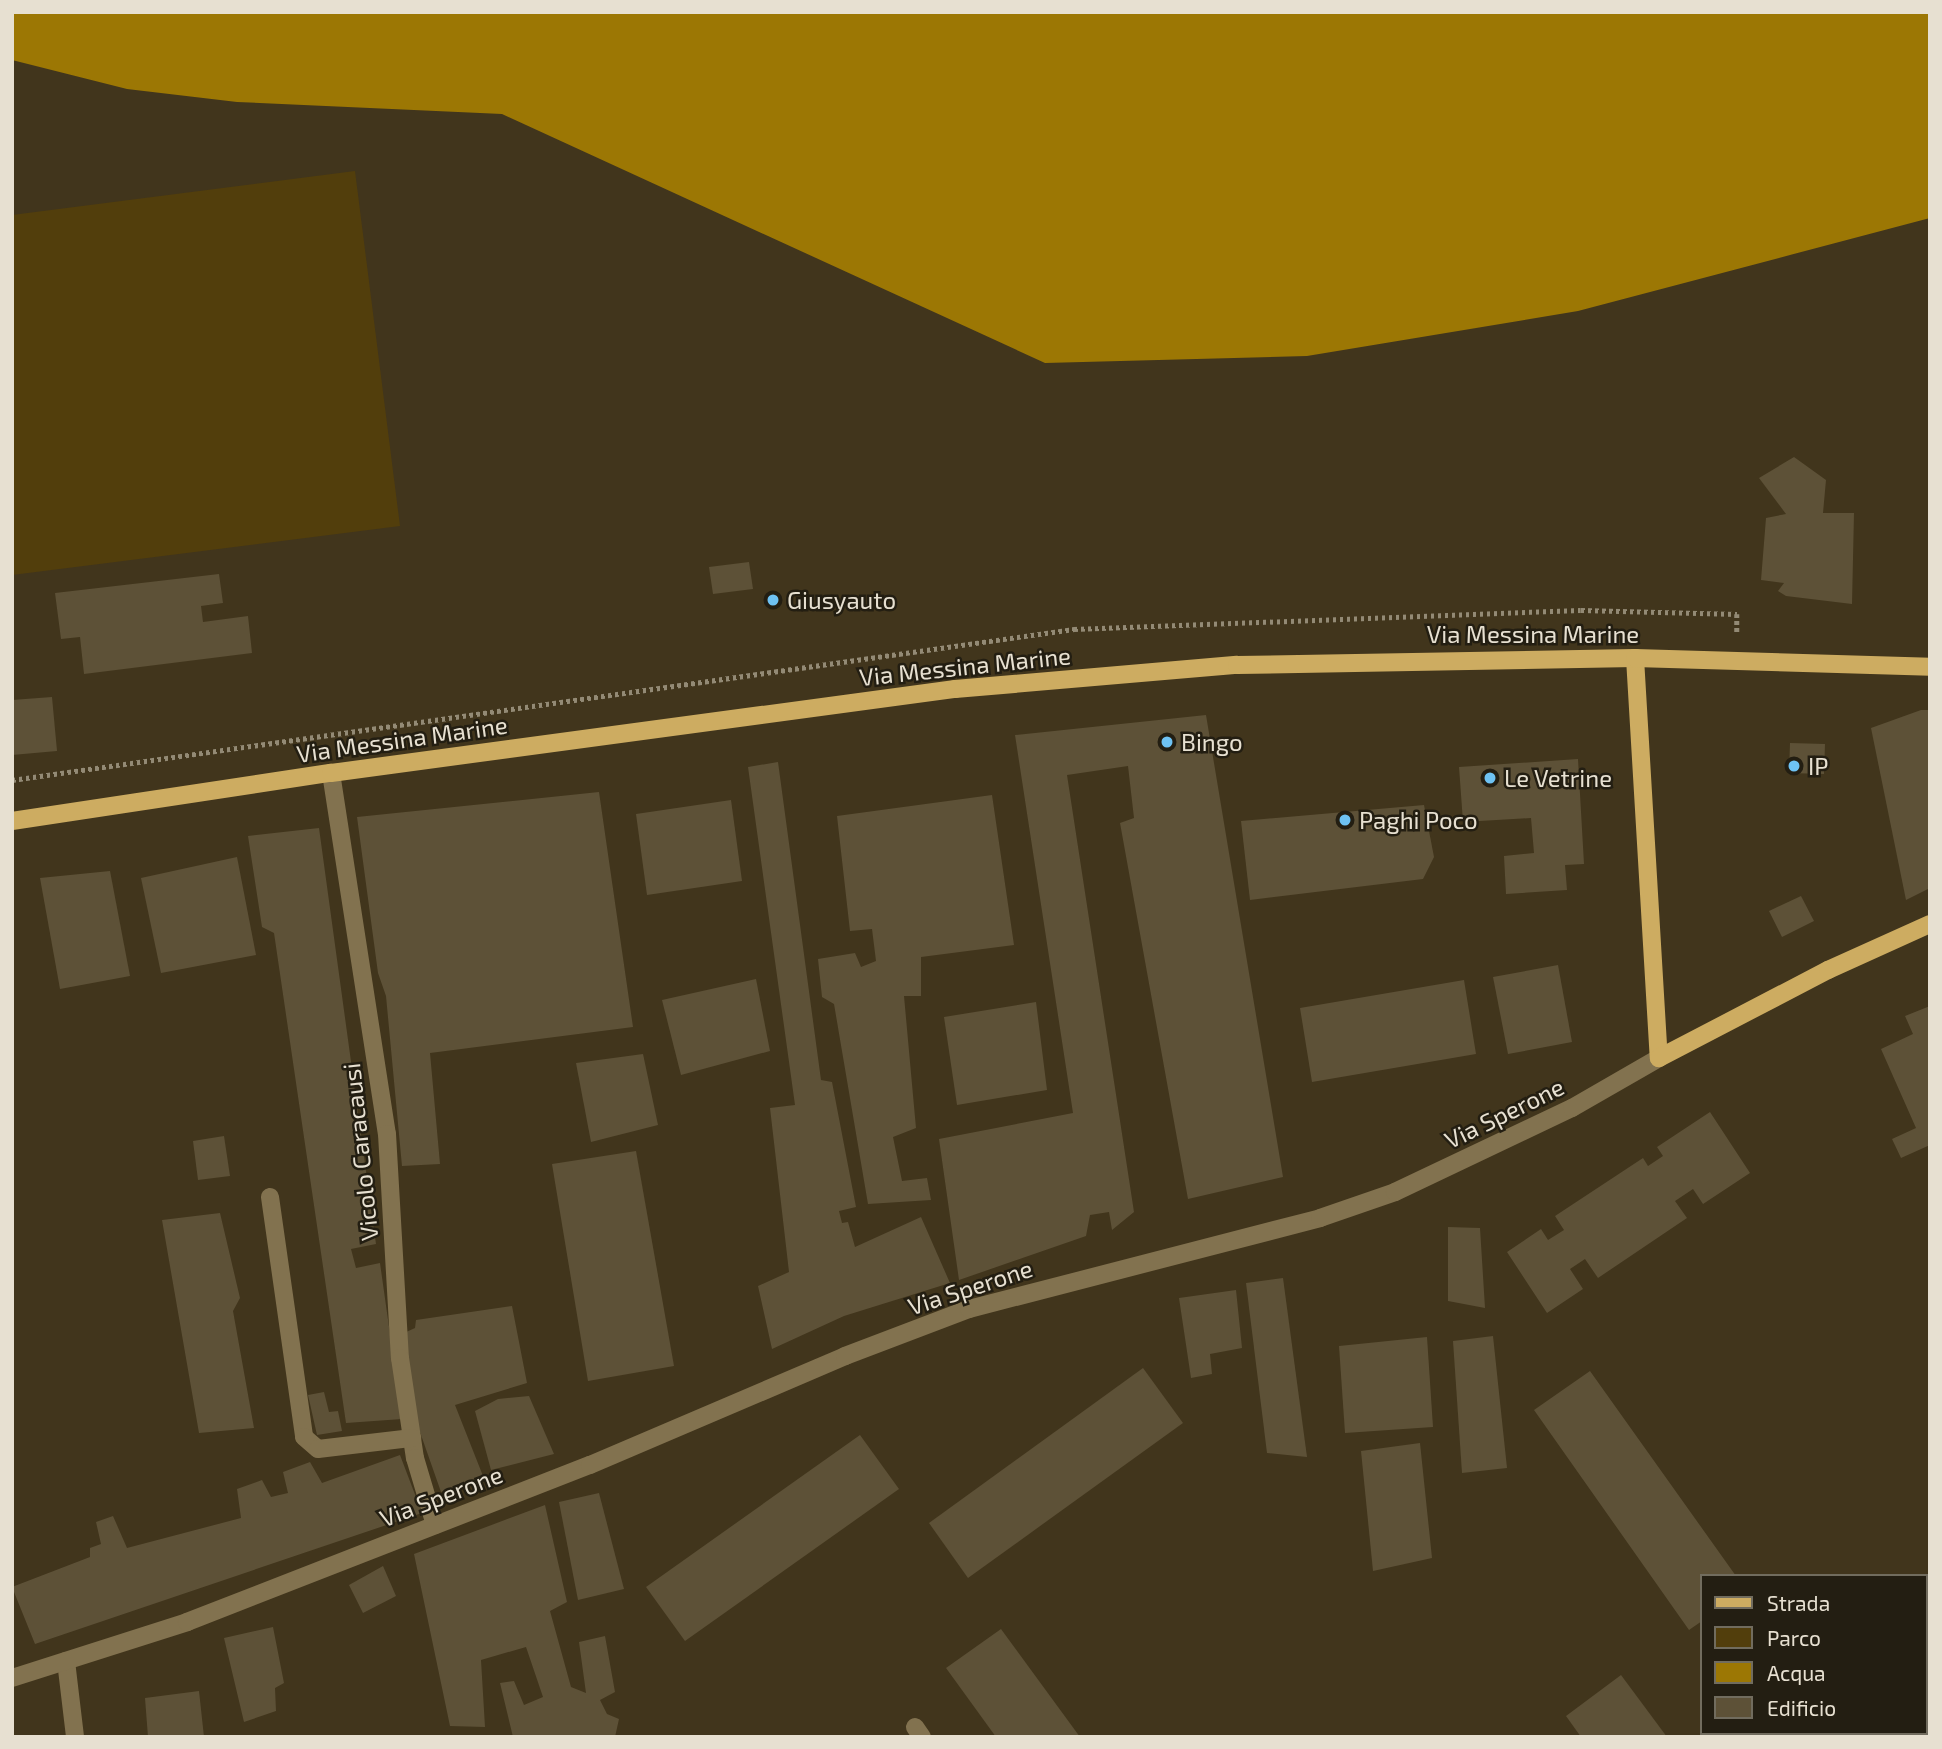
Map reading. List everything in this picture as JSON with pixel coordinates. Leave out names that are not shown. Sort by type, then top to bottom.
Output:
[{"type":"main road","name":"Via Messina Marine","points":[[12,821],[331,773],[955,689],[1237,665],[1635,658],[1930,667]]},
{"type":"main road","points":[[1635,658],[1659,1058]]},
{"type":"main road","name":"Via Sperone","points":[[1659,1058],[1828,970],[1930,924]]},
{"type":"street","name":"Vicolo Caracausi","points":[[331,773],[387,1134],[394,1297],[412,1438],[435,1525]]},
{"type":"street","name":"Via Sperone","points":[[12,1678],[187,1622],[435,1525],[969,1309],[1320,1218],[1395,1192],[1572,1108],[1659,1058]]},
{"type":"street","points":[[270,1197],[304,1437],[318,1449],[412,1438]]},
{"type":"street","points":[[66,1661],[75,1737]]},
{"type":"green space","points":[[355,171],[400,526],[12,575],[12,215]]},
{"type":"water","points":[[12,12],[1930,12],[1930,218],[1578,311],[1307,356],[1045,363],[502,114],[237,102],[127,89],[12,60]]},
{"type":"building","points":[[1794,457],[1826,480],[1823,513],[1854,513],[1852,604],[1786,596],[1778,591],[1784,583],[1761,580],[1766,518],[1786,514],[1759,478]]},
{"type":"building","points":[[749,562],[753,589],[713,594],[709,567]]},
{"type":"building","points":[[219,574],[223,603],[201,606],[203,622],[248,616],[252,653],[84,674],[80,637],[61,639],[55,593]]},
{"type":"building","points":[[52,697],[57,751],[12,755],[12,700]]},
{"type":"building","points":[[1921,710],[1930,710],[1930,888],[1906,900],[1871,728]]},
{"type":"building","points":[[1206,715],[1283,1177],[1188,1199],[1120,823],[1134,818],[1128,766],[1067,775],[1134,1212],[1112,1230],[1109,1212],[1090,1215],[1086,1236],[959,1280],[939,1139],[1073,1113],[1015,735]]},
{"type":"building","points":[[1790,743],[1825,744],[1824,774],[1789,773]]},
{"type":"building","points":[[1578,759],[1584,864],[1565,865],[1567,890],[1506,894],[1504,856],[1534,853],[1531,818],[1463,822],[1459,767]]},
{"type":"building","points":[[778,762],[821,1080],[832,1082],[856,1207],[839,1211],[842,1223],[848,1222],[855,1247],[921,1217],[950,1283],[844,1316],[772,1349],[758,1286],[789,1272],[770,1108],[795,1105],[748,767]]},
{"type":"building","points":[[599,792],[633,1027],[430,1053],[440,1164],[402,1166],[386,996],[378,973],[357,817]]},
{"type":"building","points":[[992,795],[1014,945],[921,957],[921,996],[904,996],[916,1128],[893,1137],[902,1181],[927,1178],[931,1200],[868,1204],[834,1004],[822,997],[818,959],[855,953],[861,967],[876,961],[872,929],[850,931],[837,816]]},
{"type":"building","points":[[731,800],[742,881],[647,895],[636,814]]},
{"type":"building","points":[[1424,805],[1434,857],[1423,879],[1250,900],[1241,821]]},
{"type":"building","points":[[319,828],[376,1244],[351,1249],[356,1268],[380,1263],[402,1419],[346,1423],[274,933],[262,927],[248,836]]},
{"type":"building","points":[[237,857],[256,955],[161,973],[141,878]]},
{"type":"building","points":[[110,871],[130,976],[60,989],[40,878]]},
{"type":"building","points":[[1801,896],[1814,921],[1782,937],[1769,911]]},
{"type":"building","points":[[1558,965],[1572,1042],[1508,1054],[1493,977]]},
{"type":"building","points":[[756,979],[770,1051],[681,1075],[662,1000]]},
{"type":"building","points":[[1464,980],[1476,1054],[1312,1082],[1300,1008]]},
{"type":"building","points":[[1036,1002],[1047,1090],[957,1105],[944,1017]]},
{"type":"building","points":[[1930,1006],[1930,1145],[1901,1158],[1892,1139],[1916,1128],[1881,1049],[1913,1034],[1905,1016]]},
{"type":"building","points":[[643,1054],[658,1125],[591,1142],[576,1063]]},
{"type":"building","points":[[1710,1112],[1750,1173],[1703,1204],[1693,1189],[1675,1201],[1687,1218],[1598,1278],[1585,1259],[1570,1269],[1583,1289],[1547,1313],[1507,1252],[1541,1229],[1548,1240],[1564,1230],[1555,1216],[1643,1158],[1648,1166],[1663,1156],[1657,1147]]},
{"type":"building","points":[[224,1136],[230,1176],[198,1180],[193,1141]]},
{"type":"building","points":[[636,1151],[674,1366],[588,1381],[552,1164]]},
{"type":"building","points":[[220,1213],[240,1298],[233,1311],[254,1428],[199,1433],[162,1220]]},
{"type":"building","points":[[1448,1227],[1480,1228],[1485,1308],[1448,1301]]},
{"type":"building","points":[[1283,1278],[1307,1457],[1267,1453],[1246,1283]]},
{"type":"building","points":[[1236,1290],[1242,1348],[1210,1354],[1212,1374],[1191,1378],[1179,1298]]},
{"type":"building","points":[[512,1306],[527,1383],[455,1405],[483,1476],[441,1492],[414,1415],[404,1333],[415,1328],[416,1320]]},
{"type":"building","points":[[1493,1336],[1507,1468],[1462,1473],[1453,1341]]},
{"type":"building","points":[[1427,1337],[1433,1427],[1345,1433],[1339,1346]]},
{"type":"building","points":[[1143,1368],[1183,1423],[968,1578],[929,1523]]},
{"type":"building","points":[[1590,1371],[1735,1574],[1700,1574],[1700,1622],[1689,1630],[1534,1410]]},
{"type":"building","points":[[324,1392],[329,1412],[338,1411],[342,1431],[317,1435],[308,1395]]},
{"type":"building","points":[[529,1396],[554,1454],[491,1470],[475,1411],[498,1399]]},
{"type":"building","points":[[860,1435],[899,1489],[685,1641],[646,1587]]},
{"type":"building","points":[[1420,1443],[1432,1558],[1373,1571],[1361,1451]]},
{"type":"building","points":[[400,1455],[422,1513],[35,1644],[12,1587],[90,1557],[90,1548],[101,1544],[96,1522],[113,1516],[127,1548],[241,1518],[237,1489],[262,1480],[271,1497],[288,1493],[283,1472],[310,1462],[322,1483]]},
{"type":"building","points":[[599,1493],[624,1589],[578,1600],[559,1502]]},
{"type":"building","points":[[545,1505],[567,1602],[550,1611],[571,1687],[586,1693],[579,1642],[605,1636],[615,1692],[600,1700],[607,1714],[619,1719],[615,1737],[513,1737],[500,1683],[514,1681],[524,1705],[543,1697],[526,1647],[481,1660],[485,1727],[450,1726],[414,1554]]},
{"type":"building","points":[[383,1566],[396,1596],[363,1613],[349,1585]]},
{"type":"building","points":[[273,1627],[284,1683],[275,1688],[276,1711],[244,1722],[224,1638]]},
{"type":"building","points":[[1001,1629],[1080,1737],[996,1737],[946,1668]]},
{"type":"building","points":[[1621,1675],[1667,1737],[1581,1737],[1566,1716]]},
{"type":"building","points":[[199,1691],[204,1737],[148,1737],[145,1698]]},
{"type":"place","name":"Giusyauto","points":[[773,600]]},
{"type":"place","name":"Bingo","points":[[1167,742]]},
{"type":"place","name":"IP","points":[[1794,766]]},
{"type":"place","name":"Le Vetrine","points":[[1490,778]]},
{"type":"place","name":"Paghi Poco","points":[[1345,820]]}]
